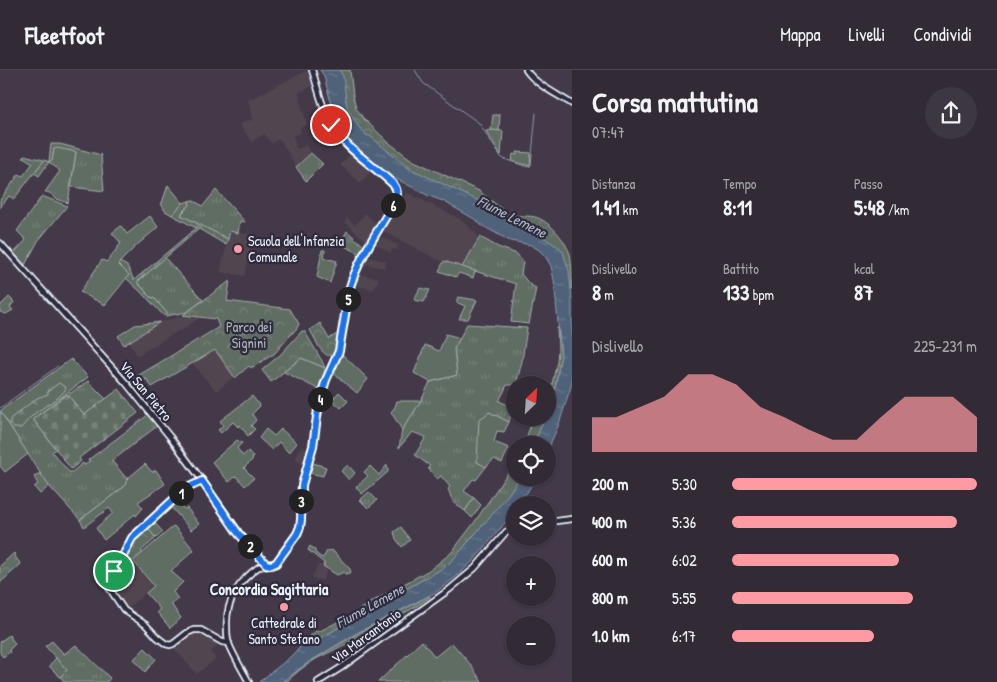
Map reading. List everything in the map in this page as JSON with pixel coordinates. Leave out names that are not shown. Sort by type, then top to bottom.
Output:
[{"type":"street","points":[[249,682],[229,643],[227,614],[230,603],[238,588],[253,570],[264,565],[276,563],[300,527],[302,485],[313,446],[319,402],[326,380],[339,351],[349,290],[361,260],[394,203],[397,194],[396,187],[353,150],[334,130],[325,111],[312,70]]},
{"type":"street","points":[[526,70],[530,76],[542,85],[572,104]]},
{"type":"street","name":"Via San Pietro","points":[[0,243],[126,383],[176,444],[228,519],[264,565]]},
{"type":"street","points":[[202,481],[185,489],[132,538],[107,585],[124,610],[146,625],[166,644],[174,644],[194,630],[201,630],[222,642],[229,643]]},
{"type":"street","points":[[556,521],[572,519]]},
{"type":"street","name":"Via Marcantonio","points":[[318,682],[342,667],[450,589],[475,568],[506,532]]},
{"type":"shaded area","points":[[308,70],[312,86],[299,93],[307,124],[300,128],[301,133],[293,135],[298,149],[306,145],[311,153],[296,167],[281,141],[278,139],[272,144],[264,134],[252,142],[239,124],[253,119],[248,100]]},
{"type":"shaded area","points":[[351,153],[372,170],[361,183],[340,165]]},
{"type":"shaded area","points":[[406,192],[460,219],[480,237],[498,247],[517,254],[523,262],[520,286],[436,259],[383,231],[397,207],[399,207]]},
{"type":"shaded area","points":[[365,213],[378,225],[368,243],[345,222],[346,217],[355,225]]},
{"type":"shaded area","points":[[230,231],[253,235],[245,276],[220,272]]},
{"type":"shaded area","points":[[379,236],[398,245],[397,250],[392,249],[391,253],[374,244]]},
{"type":"shaded area","points":[[367,257],[387,261],[384,268],[364,264]]},
{"type":"shaded area","points":[[358,274],[379,278],[373,290],[354,285]]},
{"type":"shaded area","points":[[186,315],[201,317],[181,331],[137,356],[129,342],[160,322]]},
{"type":"shaded area","points":[[215,350],[234,377],[216,391],[192,363]]},
{"type":"shaded area","points":[[301,446],[309,450],[303,464],[295,460]]},
{"type":"shaded area","points":[[126,554],[154,586],[128,608],[114,590],[113,583]]},
{"type":"shaded area","points":[[318,564],[327,568],[323,581],[312,578]]},
{"type":"shaded area","points":[[200,632],[218,645],[211,652],[216,659],[197,674],[174,649],[187,638]]},
{"type":"green space","points":[[327,70],[350,70],[356,108],[364,119],[388,142],[412,160],[479,191],[508,214],[535,217],[546,222],[561,237],[570,254],[572,289],[560,293],[548,249],[361,143]]},
{"type":"green space","points":[[493,115],[500,115],[499,131],[491,130]]},
{"type":"green space","points":[[486,131],[503,131],[501,155]]},
{"type":"green space","points":[[51,144],[60,144],[101,155],[104,191],[71,187],[76,152],[54,149],[52,162],[49,161]]},
{"type":"green space","points":[[54,149],[76,152],[68,203],[54,198],[53,195],[45,192],[60,171],[49,162],[52,161]]},
{"type":"green space","points":[[517,152],[531,153],[530,166],[512,161],[513,154],[517,155]]},
{"type":"green space","points":[[311,153],[323,164],[306,181],[296,167]]},
{"type":"green space","points":[[24,155],[44,160],[14,199],[9,196],[0,208],[0,200],[19,174],[23,176],[33,163],[23,157]]},
{"type":"green space","points":[[44,160],[49,162],[39,176],[34,173]]},
{"type":"green space","points":[[168,185],[183,203],[172,215],[165,211],[161,203]]},
{"type":"green space","points":[[216,190],[245,222],[240,221],[238,233],[230,231],[228,239],[181,215],[189,205],[189,201],[192,200],[203,206]]},
{"type":"green space","points":[[42,196],[67,206],[38,241],[25,265],[14,253],[26,240],[17,231]]},
{"type":"green space","points":[[189,201],[190,205],[181,215],[228,239],[226,245],[199,229],[137,282],[167,313],[166,316],[126,278],[129,275],[118,265],[120,262],[127,266],[134,280],[196,228],[172,215],[183,203]]},
{"type":"green space","points":[[150,216],[158,227],[118,264],[129,275],[105,305],[80,292],[102,260],[107,262],[121,243],[112,233],[121,226],[127,234]]},
{"type":"green space","points":[[347,231],[365,247],[361,254],[340,244]]},
{"type":"green space","points":[[480,237],[498,247],[517,254],[523,262],[521,274],[529,284],[536,288],[529,324],[511,322],[516,284],[462,267]]},
{"type":"green space","points":[[322,250],[325,250],[324,258],[337,261],[330,283],[317,277]]},
{"type":"green space","points":[[165,258],[203,300],[187,312],[166,316],[167,313],[137,282]]},
{"type":"green space","points":[[444,261],[475,271],[473,278],[459,273],[456,277],[439,271]]},
{"type":"green space","name":"Parco dei Signini","points":[[230,281],[227,301],[290,309],[299,324],[297,328],[274,354],[251,368],[249,366],[235,378],[215,350],[152,387],[146,379],[134,387],[129,381],[219,327],[216,319],[183,315]]},
{"type":"green space","points":[[420,288],[430,290],[424,302],[414,300]]},
{"type":"green space","points":[[9,297],[14,302],[10,307],[13,310],[6,314],[0,312],[0,304]]},
{"type":"green space","points":[[458,297],[477,300],[468,319],[459,319],[465,306],[456,302]]},
{"type":"green space","points":[[160,322],[124,345],[118,336],[135,325]]},
{"type":"green space","name":"Parco dei Signini","points":[[320,323],[329,339],[340,332],[336,350],[333,354],[326,355],[322,351],[310,330]]},
{"type":"green space","points":[[467,324],[527,328],[518,376],[506,376],[506,387],[499,401],[506,404],[506,420],[489,412],[477,462],[486,467],[464,491],[474,498],[465,511],[453,502],[448,489],[450,487],[441,476],[437,479],[428,468],[430,466],[415,455],[426,437],[412,432],[399,448],[402,430],[421,401],[430,382],[457,375],[454,349]]},
{"type":"green space","points":[[557,328],[561,355],[556,382],[556,376],[554,376],[558,350]]},
{"type":"green space","name":"Parco dei Signini","points":[[302,331],[305,332],[325,368],[301,358],[271,382],[262,370],[280,355]]},
{"type":"green space","points":[[446,334],[460,338],[454,349],[457,375],[430,382],[414,373],[425,345],[439,351]]},
{"type":"green space","points":[[342,354],[368,379],[357,393],[333,373]]},
{"type":"green space","points":[[301,358],[325,368],[318,389],[284,372]]},
{"type":"green space","points":[[71,359],[88,377],[33,419],[56,449],[52,452],[69,472],[72,472],[83,463],[85,465],[90,461],[88,460],[148,415],[157,426],[112,461],[127,479],[125,486],[80,520],[48,485],[0,411]]},
{"type":"green space","points":[[88,381],[106,399],[84,415],[68,395]]},
{"type":"green space","points":[[59,383],[66,388],[58,398],[36,413],[21,428],[14,428],[10,424],[11,418],[37,398],[48,394],[48,391]]},
{"type":"green space","points":[[119,389],[138,413],[79,458],[81,461],[71,469],[33,419],[67,394],[84,415]]},
{"type":"green space","points":[[339,392],[348,401],[341,408],[332,400]]},
{"type":"green space","points":[[252,396],[260,406],[252,414],[256,420],[251,426],[255,429],[248,436],[240,425],[238,427],[233,422],[221,433],[218,430],[223,425],[220,421]]},
{"type":"green space","points":[[397,401],[421,401],[402,430],[391,412]]},
{"type":"green space","points":[[0,411],[28,454],[5,472],[0,466]]},
{"type":"green space","points":[[489,412],[506,420],[507,426],[504,432],[497,431],[494,442],[506,447],[506,454],[502,463],[494,459],[486,467],[477,462],[479,419]]},
{"type":"green space","points":[[530,426],[541,426],[537,436],[527,436]]},
{"type":"green space","points":[[266,429],[274,436],[281,429],[297,443],[289,453],[279,442],[272,450],[259,438]]},
{"type":"green space","points":[[237,440],[242,443],[237,448],[243,456],[248,451],[253,456],[253,459],[244,468],[254,478],[245,486],[236,476],[229,482],[212,462]]},
{"type":"green space","points":[[313,463],[326,467],[323,476],[310,473]]},
{"type":"green space","points":[[145,464],[152,472],[156,470],[165,484],[138,502],[143,508],[136,516],[135,514],[104,540],[96,528],[113,513],[109,508],[84,527],[80,520],[125,486],[127,479]]},
{"type":"green space","points":[[348,465],[355,473],[349,480],[341,471]]},
{"type":"green space","points":[[387,465],[388,472],[362,494],[356,487],[368,476],[364,472],[370,466],[379,475]]},
{"type":"green space","points":[[40,473],[49,486],[40,494],[34,487],[38,484],[34,477]]},
{"type":"green space","points":[[506,475],[506,486],[514,486],[493,514],[445,567],[310,644],[308,643],[312,638],[310,636],[316,631],[318,632],[353,614],[431,569],[451,553]]},
{"type":"green space","points":[[369,492],[377,500],[368,508],[360,500]]},
{"type":"green space","points":[[474,498],[481,505],[472,518],[465,511]]},
{"type":"green space","points":[[177,501],[184,509],[187,508],[199,524],[191,530],[171,507]]},
{"type":"green space","points":[[153,521],[163,532],[156,538],[146,526]]},
{"type":"green space","points":[[146,526],[156,538],[133,561],[126,554],[133,541]]},
{"type":"green space","points":[[174,526],[194,550],[171,571],[183,582],[173,592],[178,599],[171,604],[181,618],[170,628],[157,612],[160,609],[146,593],[154,586],[133,561]]},
{"type":"green space","points":[[401,527],[410,540],[402,547],[396,539],[394,532]]},
{"type":"green space","points":[[310,546],[323,558],[327,551],[332,550],[350,569],[351,573],[345,574],[344,572],[337,575],[323,566],[324,563],[308,550]]},
{"type":"green space","points":[[14,553],[21,564],[0,583],[0,566]]},
{"type":"green space","points":[[429,596],[417,606],[316,659],[286,682],[282,682],[309,662],[355,635]]},
{"type":"green space","points":[[9,635],[15,644],[9,650],[10,652],[3,657],[0,653],[0,642]]},
{"type":"green space","points":[[52,641],[64,654],[76,645],[110,678],[107,682],[65,682],[60,677],[67,670],[45,646]]},
{"type":"green space","points":[[422,641],[435,657],[452,643],[482,682],[378,682]]},
{"type":"green space","points":[[145,648],[156,659],[145,672],[134,659]]},
{"type":"green space","points":[[56,658],[67,670],[60,677],[49,666]]},
{"type":"water","points":[[320,70],[339,70],[343,76],[347,107],[358,126],[366,135],[370,136],[407,167],[479,201],[508,222],[536,233],[560,248],[563,252],[569,271],[572,299],[572,383],[554,436],[537,436],[541,426],[556,426],[556,382],[561,355],[554,280],[551,266],[545,256],[531,245],[510,241],[443,201],[429,196],[387,174],[350,142],[337,127],[324,76]]},
{"type":"water","points":[[514,486],[531,486],[525,496],[507,496]]},
{"type":"water","points":[[506,497],[506,522],[474,560],[436,592],[355,634],[309,662],[282,682],[259,682],[297,652],[305,642],[310,644],[445,567]]},
{"type":"waterway","points":[[415,70],[423,83],[479,123],[501,157],[528,167],[531,165],[536,113]]},
{"type":"waterway","points":[[529,70],[538,79],[572,100]]},
{"type":"waterway","points":[[0,408],[58,366]]},
{"type":"place","name":"Scuola dell'Infanzia Comunale","points":[[238,249]]},
{"type":"place","name":"Cattedrale di Santo Stefano","points":[[284,607]]},
{"type":"district","name":"Concordia Sagittaria","points":[[269,589]]},
{"type":"route","points":[[114,571],[132,538],[185,489],[202,481],[238,533],[264,563],[271,565],[276,563],[299,531],[302,485],[315,439],[319,402],[326,380],[339,351],[349,290],[361,260],[396,200],[397,194],[396,187],[353,150],[331,125]]},
{"type":"water label","name":"Fiume Lemene","points":[[512,217]]},
{"type":"water label","name":"Fiume Lemene","points":[[370,606]]}]
